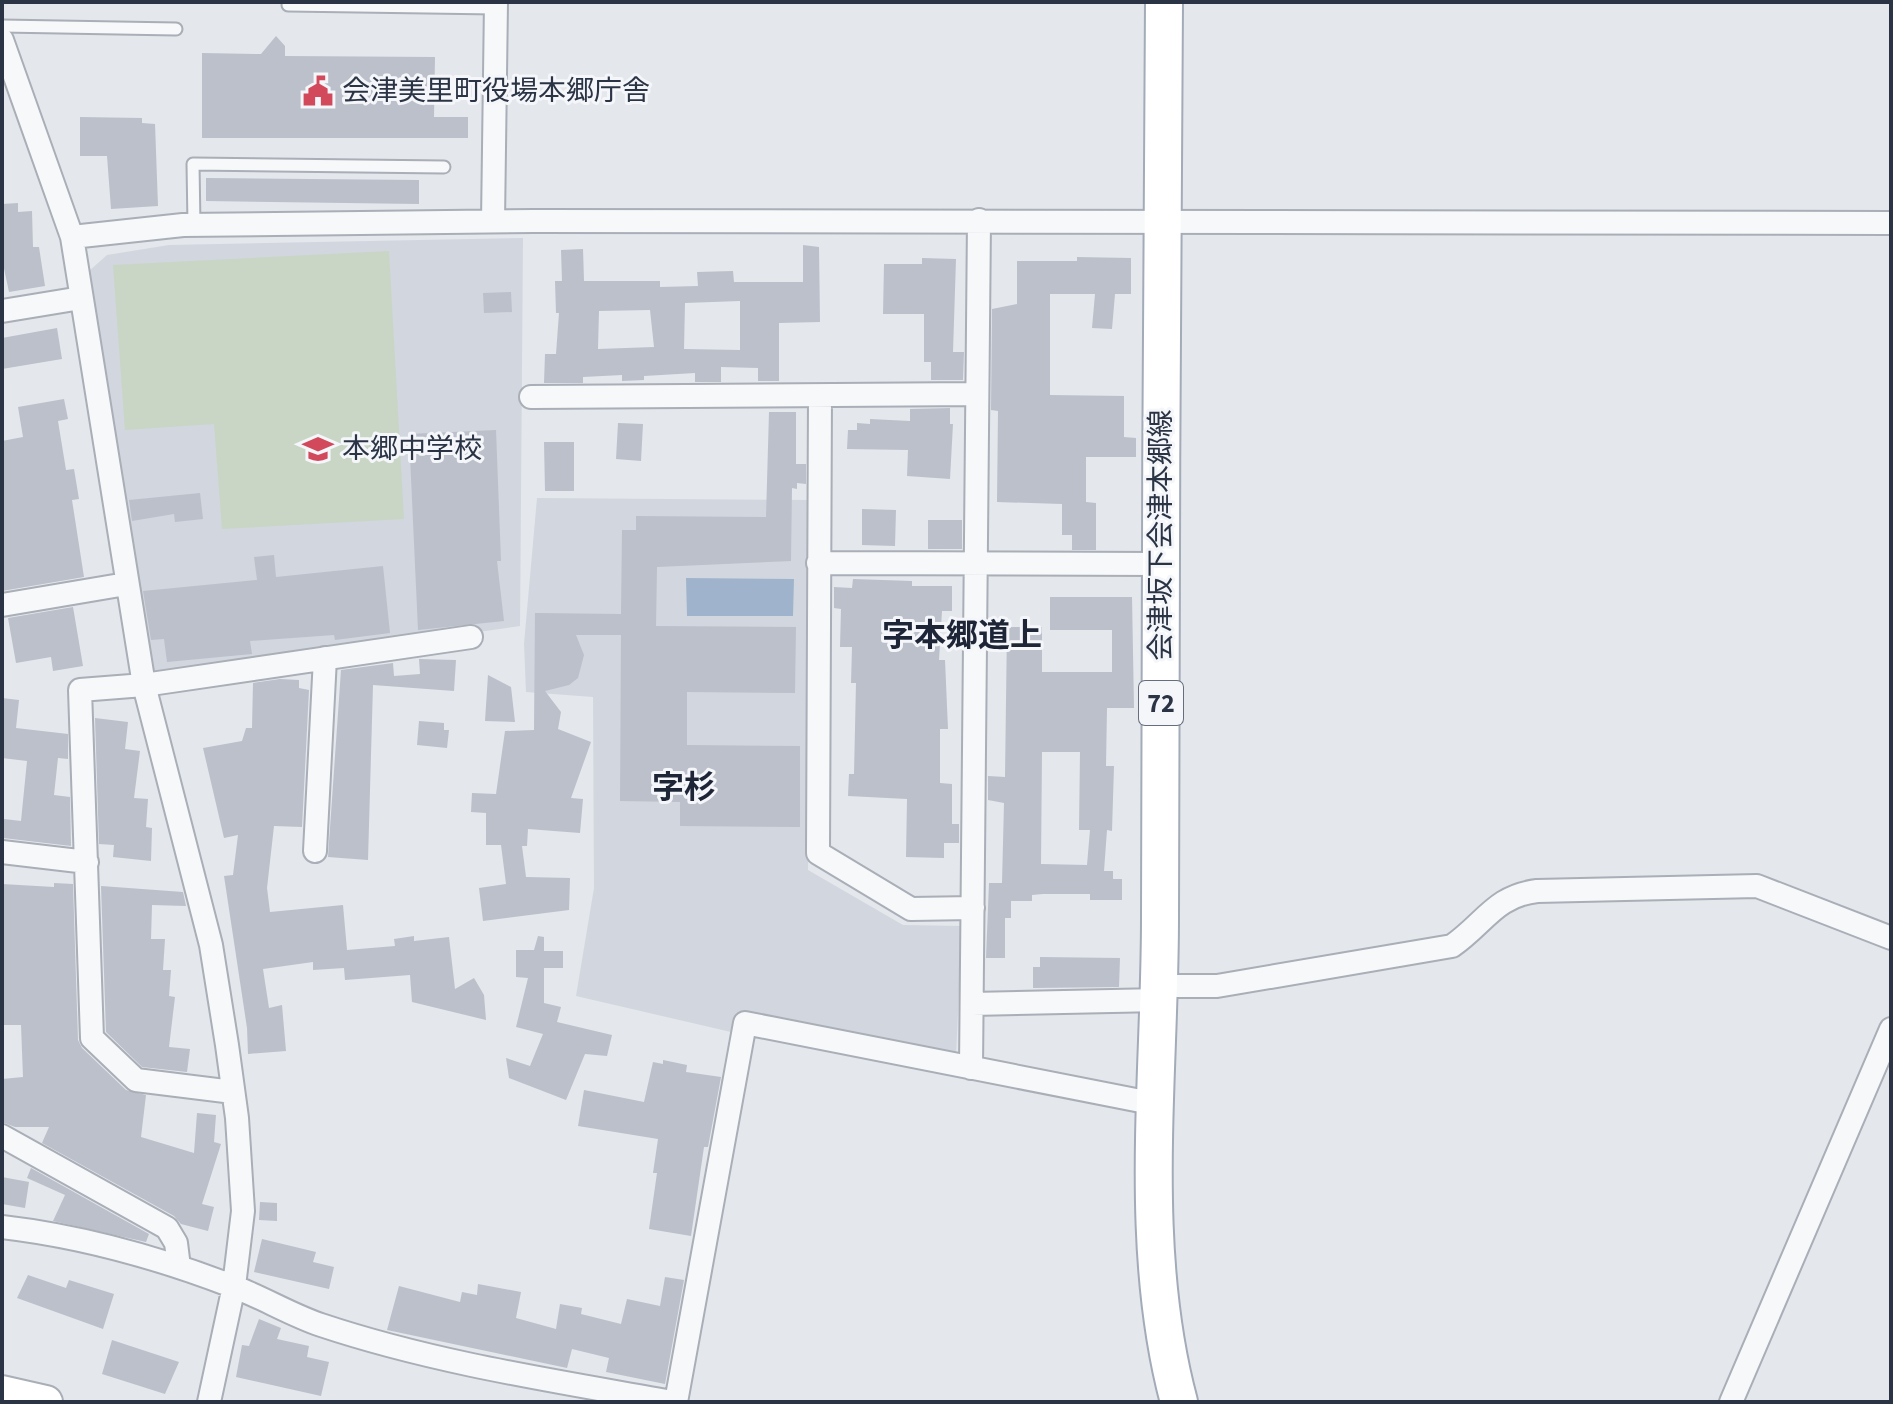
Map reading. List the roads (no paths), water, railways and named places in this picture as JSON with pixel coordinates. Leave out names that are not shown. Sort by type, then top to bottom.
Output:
[{"type":"main road","name":"会津坂下会津本郷線","points":[[1164,2],[1160,993],[1155,1232],[1164,1338],[1179,1402]]},
{"type":"main road","points":[[2,1392],[46,1402]]},
{"type":"street","points":[[493,221],[496,5]]},
{"type":"street","points":[[2,40],[72,237],[144,685],[211,945],[233,1092],[243,1211],[234,1286],[209,1402]]},
{"type":"street","points":[[72,237],[194,225],[493,221],[1162,219],[1891,223]]},
{"type":"street","points":[[971,1068],[979,220]]},
{"type":"street","points":[[2,311],[81,298]]},
{"type":"street","points":[[531,397],[977,394]]},
{"type":"street","points":[[820,396],[818,853],[911,909],[973,908]]},
{"type":"street","points":[[818,563],[1161,564]]},
{"type":"street","points":[[2,605],[126,584]]},
{"type":"street","points":[[233,1092],[136,1080],[92,1038],[80,690],[144,685],[471,637]]},
{"type":"street","points":[[315,851],[325,658]]},
{"type":"street","points":[[2,852],[87,862]]},
{"type":"street","points":[[972,1004],[1160,993],[1452,946],[1469,934],[1502,900],[1517,893],[1537,891],[1757,886],[1891,938]]},
{"type":"street","points":[[2,1227],[77,1240],[179,1267],[234,1286],[319,1324],[413,1352],[674,1402],[745,1023],[1156,1104]]},
{"type":"street","points":[[1731,1402],[1891,1029]]},
{"type":"street","points":[[2,1136],[131,1204],[167,1228],[176,1243],[179,1267]]},
{"type":"lane","points":[[288,5],[496,5]]},
{"type":"lane","points":[[2,26],[176,29]]},
{"type":"lane","points":[[194,225],[193,164],[444,167]]},
{"type":"water","points":[[686,578],[794,579],[793,616],[687,616]]},
{"type":"place","name":"会津美里町役場本郷庁舎","points":[[318,91]]},
{"type":"place","name":"本郷中学校","points":[[318,449]]},
{"type":"district","name":"字本郷道上","points":[[962,636]]},
{"type":"district","name":"字杉","points":[[684,788]]}]
